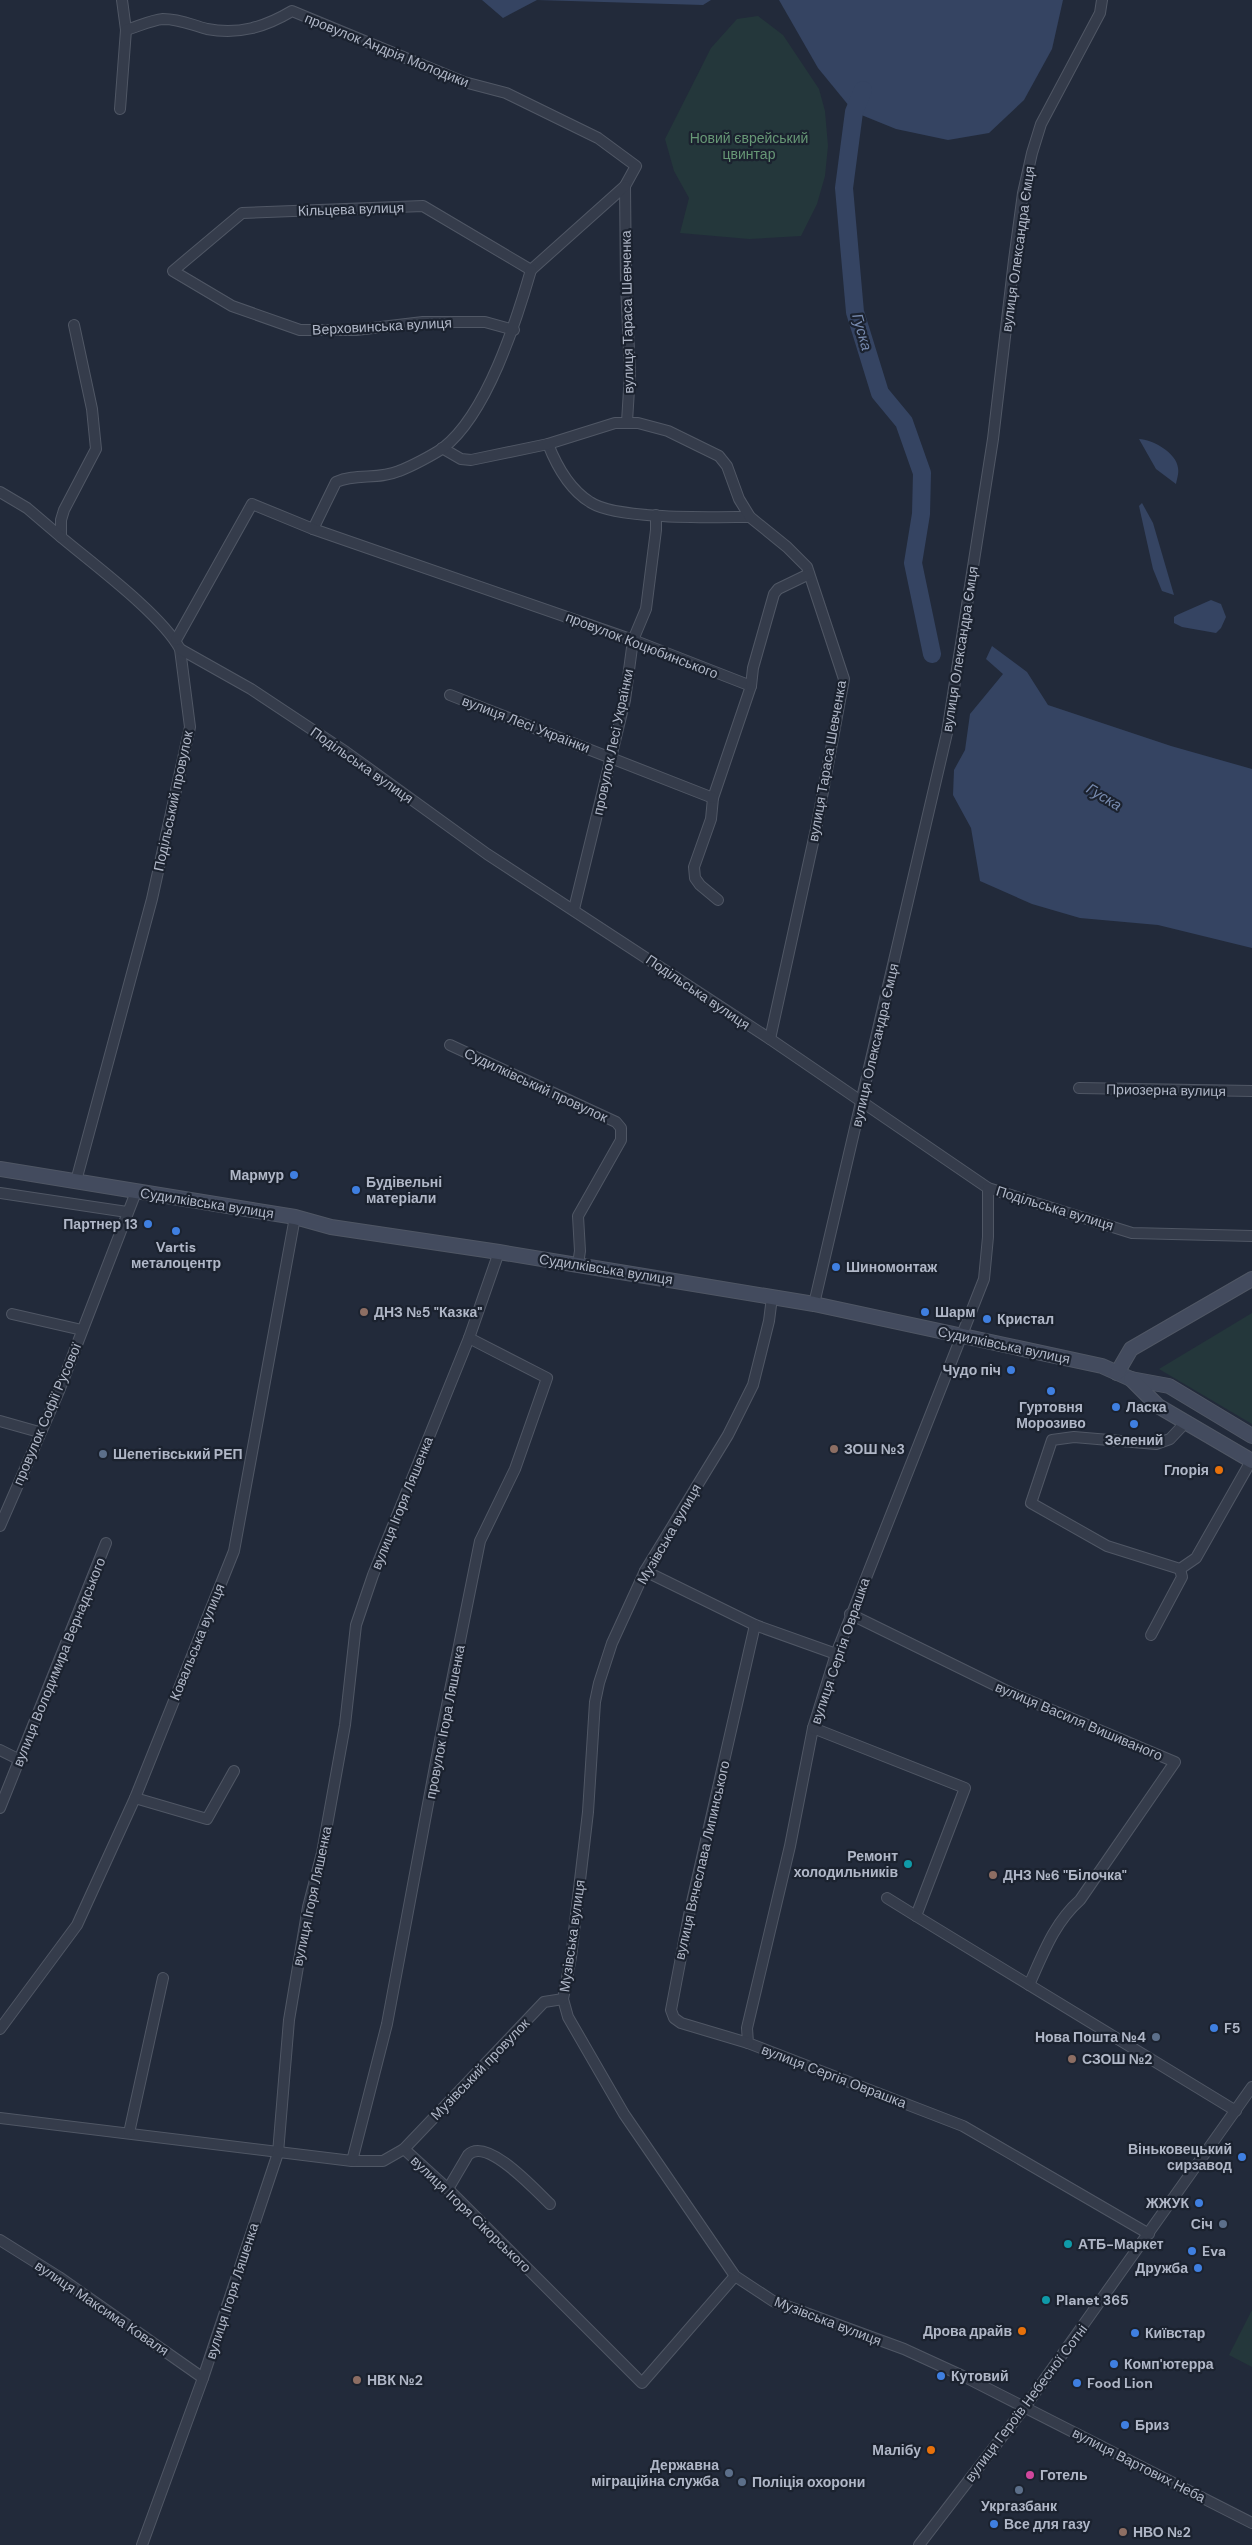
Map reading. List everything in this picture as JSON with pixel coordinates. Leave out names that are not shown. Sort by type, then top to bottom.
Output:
[{"type":"main road","name":"Судилківська вулиця","points":[[0,1169],[295,1217],[331,1227],[578,1264],[814,1304],[1102,1366],[1132,1379],[1169,1386],[1252,1436]]},
{"type":"main road","points":[[1117,1373],[1131,1349],[1252,1279]]},
{"type":"main road","name":"Судилківська вулиця","points":[[1132,1379],[1158,1406],[1252,1461]]},
{"type":"street","points":[[120,109],[126,30],[122,0]]},
{"type":"street","name":"вулиця Олександра Ємця","points":[[814,1304],[948,734],[993,439],[1023,193],[1041,124],[1100,13],[1102,0]]},
{"type":"street","name":"провулок Андрія Молодики","points":[[126,30],[161,19],[189,22],[207,29],[242,31],[269,24],[292,11],[464,82],[506,93],[598,138],[636,166]]},
{"type":"street","name":"вулиця Тараса Шевченка","points":[[636,166],[625,186],[626,285],[630,373],[627,422],[668,431],[719,456],[727,466],[739,499],[750,517],[796,555],[807,567],[844,679],[816,829],[770,1040]]},
{"type":"street","points":[[313,529],[336,482],[388,475],[442,448],[473,414],[514,330],[531,270],[625,186]]},
{"type":"street","name":"Кільцева вулиця","points":[[173,271],[242,213],[423,206],[531,270]]},
{"type":"street","name":"Верховинська вулиця","points":[[173,271],[232,306],[300,330],[356,330],[424,322],[485,322],[514,330]]},
{"type":"street","points":[[60,537],[61,520],[64,510],[96,448],[92,408],[74,325]]},
{"type":"street","points":[[442,448],[461,459],[471,460],[548,444],[604,425],[627,422]]},
{"type":"street","points":[[548,444],[559,470],[590,502],[614,511],[656,515],[750,517]]},
{"type":"street","points":[[0,492],[26,508],[143,607],[178,644]]},
{"type":"street","name":"провулок Коцюбинського","points":[[178,644],[252,504],[313,529],[634,640],[751,686]]},
{"type":"street","name":"провулок Лесі Українки","points":[[574,909],[625,700],[634,640],[646,609],[656,530],[656,515]]},
{"type":"street","points":[[718,900],[700,885],[694,873],[711,819],[713,798],[751,686],[753,668],[774,594],[778,589],[809,574]]},
{"type":"street","name":"Подільська вулиця","points":[[178,644],[267,699],[346,752],[487,854],[574,909],[988,1188],[1132,1233],[1252,1236]]},
{"type":"street","name":"Подільський провулок","points":[[76,1181],[152,899],[190,727],[178,644]]},
{"type":"street","name":"вулиця Лесі Українки","points":[[450,695],[713,798]]},
{"type":"street","name":"Судилківський провулок","points":[[450,1045],[616,1122],[621,1128],[621,1140],[578,1216],[580,1251],[578,1264]]},
{"type":"street","name":"Приозерна вулиця","points":[[1079,1088],[1252,1091]]},
{"type":"street","name":"вулиця Сергія Оврашка","points":[[988,1188],[988,1237],[984,1279],[963,1336],[850,1614],[813,1728],[790,1846],[747,2028],[748,2043],[963,2126],[1149,2234]]},
{"type":"street","name":"провулок Софії Русової","points":[[0,1526],[39,1432],[59,1391],[136,1192]]},
{"type":"street","name":"Судилківська вулиця","points":[[0,1193],[127,1212]]},
{"type":"street","name":"Ковальська вулиця","points":[[0,2029],[77,1925],[135,1798],[234,1552],[295,1217]]},
{"type":"street","name":"вулиця Ігоря Ляшенка","points":[[142,2545],[203,2378],[278,2153],[289,2020],[308,1907],[322,1853],[345,1725],[356,1625],[373,1575],[469,1338],[499,1252]]},
{"type":"street","name":"Музівська вулиця","points":[[772,1297],[769,1321],[752,1385],[728,1435],[645,1571],[612,1643],[595,1702],[588,1812],[572,1957],[563,1998],[568,2017],[624,2114],[735,2276],[773,2301],[904,2349],[966,2377],[1025,2407]]},
{"type":"street","name":"провулок Софії Русової","points":[[12,1314],[82,1330]]},
{"type":"street","name":"провулок Ігора Ляшенка","points":[[352,2161],[387,2024],[439,1745],[480,1541],[515,1470],[547,1378],[469,1338]]},
{"type":"street","points":[[0,1420],[39,1432]]},
{"type":"street","points":[[1180,1569],[1107,1546],[1031,1503],[1052,1440],[1074,1437],[1156,1444],[1170,1439],[1186,1422]]},
{"type":"street","points":[[1180,1569],[1196,1558],[1252,1461]]},
{"type":"street","name":"вулиця Володимира Вернадського","points":[[0,1808],[106,1543]]},
{"type":"street","points":[[1150,1635],[1182,1577],[1180,1569]]},
{"type":"street","points":[[645,1571],[755,1625],[836,1654]]},
{"type":"street","name":"вулиця Василя Вишиваного","points":[[850,1614],[1011,1693],[1175,1762],[1080,1900],[1067,1912],[1053,1933],[1029,1986]]},
{"type":"street","name":"вулиця Вячеслава Липинського","points":[[748,2043],[681,2023],[674,2018],[671,2010],[688,1915],[755,1625]]},
{"type":"street","points":[[813,1728],[966,1788],[916,1916]]},
{"type":"street","points":[[0,1750],[20,1760]]},
{"type":"street","points":[[135,1798],[207,1819],[234,1771]]},
{"type":"street","points":[[887,1898],[1236,2112]]},
{"type":"street","points":[[129,2133],[163,1978]]},
{"type":"street","name":"Музівський провулок","points":[[404,2149],[544,2002],[563,1998]]},
{"type":"street","name":"вулиця Героїв Небесної Сотні","points":[[919,2545],[1025,2407],[1252,2087]]},
{"type":"street","name":"вулиця Ігоря Сікорського","points":[[0,2118],[352,2161],[383,2161],[404,2149],[448,2189],[642,2383],[735,2276]]},
{"type":"street","points":[[448,2189],[468,2155],[472,2151],[480,2150],[500,2159],[550,2204]]},
{"type":"street","name":"вулиця Максима Коваля","points":[[0,2240],[58,2277],[203,2378]]},
{"type":"street","name":"вулиця Вартових Неба","points":[[1025,2407],[1252,2523]]},
{"type":"green space","name":"Новий єврейський цвинтар","points":[[758,16],[783,35],[819,89],[825,111],[828,146],[825,176],[817,204],[801,236],[749,239],[680,233],[689,198],[674,171],[665,139],[711,48],[737,19]]},
{"type":"green space","points":[[1252,1313],[1252,1424],[1159,1369]]},
{"type":"green space","points":[[1252,2310],[1252,2367],[1229,2355]]},
{"type":"water","points":[[482,0],[537,0],[503,18]]},
{"type":"water","points":[[537,0],[711,0],[703,5]]},
{"type":"water","points":[[779,0],[1063,0],[1052,49],[1024,100],[989,133],[948,140],[896,129],[854,112],[818,68]]},
{"type":"water","points":[[1139,439],[1157,444],[1169,452],[1177,462],[1178,476],[1176,484],[1156,469]]},
{"type":"water","points":[[1142,503],[1153,523],[1174,595],[1162,591],[1153,569],[1139,506]]},
{"type":"water","points":[[1211,600],[1221,604],[1226,617],[1221,628],[1216,633],[1182,627],[1174,623],[1174,617],[1177,615]]},
{"type":"water","points":[[992,646],[1027,672],[1048,705],[1171,746],[1252,769],[1252,948],[1158,925],[1080,918],[1032,904],[980,881],[971,828],[953,795],[954,770],[965,750],[970,714],[1003,674],[986,659]]},
{"type":"waterway","name":"Гуска","points":[[863,90],[854,112],[844,188],[855,312],[880,393],[904,422],[922,473],[921,514],[913,563],[932,654]]},
{"type":"place","name":"Мармур","points":[[294,1175]]},
{"type":"place","name":"Будівельні матеріали","points":[[356,1190]]},
{"type":"place","name":"Партнер 13","points":[[148,1224]]},
{"type":"place","name":"Vartis металоцентр","points":[[176,1231]]},
{"type":"place","name":"Шиномонтаж","points":[[836,1267]]},
{"type":"place","name":"ДНЗ №5 \"Казка\"","points":[[364,1312]]},
{"type":"place","name":"Шарм","points":[[925,1312]]},
{"type":"place","name":"Кристал","points":[[987,1319]]},
{"type":"place","name":"Чудо піч","points":[[1011,1370]]},
{"type":"place","name":"Гуртовня Морозиво","points":[[1051,1391]]},
{"type":"place","name":"Ласка","points":[[1116,1407]]},
{"type":"place","name":"Зелений","points":[[1134,1424]]},
{"type":"place","name":"ЗОШ №3","points":[[834,1449]]},
{"type":"place","name":"Шепетівський РЕП","points":[[103,1454]]},
{"type":"place","name":"Глорія","points":[[1219,1470]]},
{"type":"place","name":"Ремонт холодильників","points":[[908,1864]]},
{"type":"place","name":"ДНЗ №6 \"Білочка\"","points":[[993,1875]]},
{"type":"place","name":"F5","points":[[1214,2028]]},
{"type":"place","name":"Нова Пошта №4","points":[[1156,2037]]},
{"type":"place","name":"СЗОШ №2","points":[[1072,2059]]},
{"type":"place","name":"Віньковецький сирзавод","points":[[1242,2157]]},
{"type":"place","name":"ЖЖУК","points":[[1199,2203]]},
{"type":"place","name":"Січ","points":[[1223,2224]]},
{"type":"place","name":"АТБ-Маркет","points":[[1068,2244]]},
{"type":"place","name":"Eva","points":[[1192,2251]]},
{"type":"place","name":"Дружба","points":[[1198,2268]]},
{"type":"place","name":"Planet 365","points":[[1046,2300]]},
{"type":"place","name":"Дрова драйв","points":[[1022,2331]]},
{"type":"place","name":"Київстар","points":[[1135,2333]]},
{"type":"place","name":"Комп'ютерра","points":[[1114,2364]]},
{"type":"place","name":"Кутовий","points":[[941,2376]]},
{"type":"place","name":"НВК №2","points":[[357,2380]]},
{"type":"place","name":"Food Lion","points":[[1077,2383]]},
{"type":"place","name":"Бриз","points":[[1125,2425]]},
{"type":"place","name":"Малібу","points":[[931,2450]]},
{"type":"place","name":"Державна міграційна служба","points":[[729,2473]]},
{"type":"place","name":"Готель","points":[[1030,2475]]},
{"type":"place","name":"Поліція охорони","points":[[742,2482]]},
{"type":"place","name":"Укргазбанк","points":[[1019,2490]]},
{"type":"place","name":"Все для газу","points":[[994,2524]]},
{"type":"place","name":"НВО №2","points":[[1123,2532]]}]
